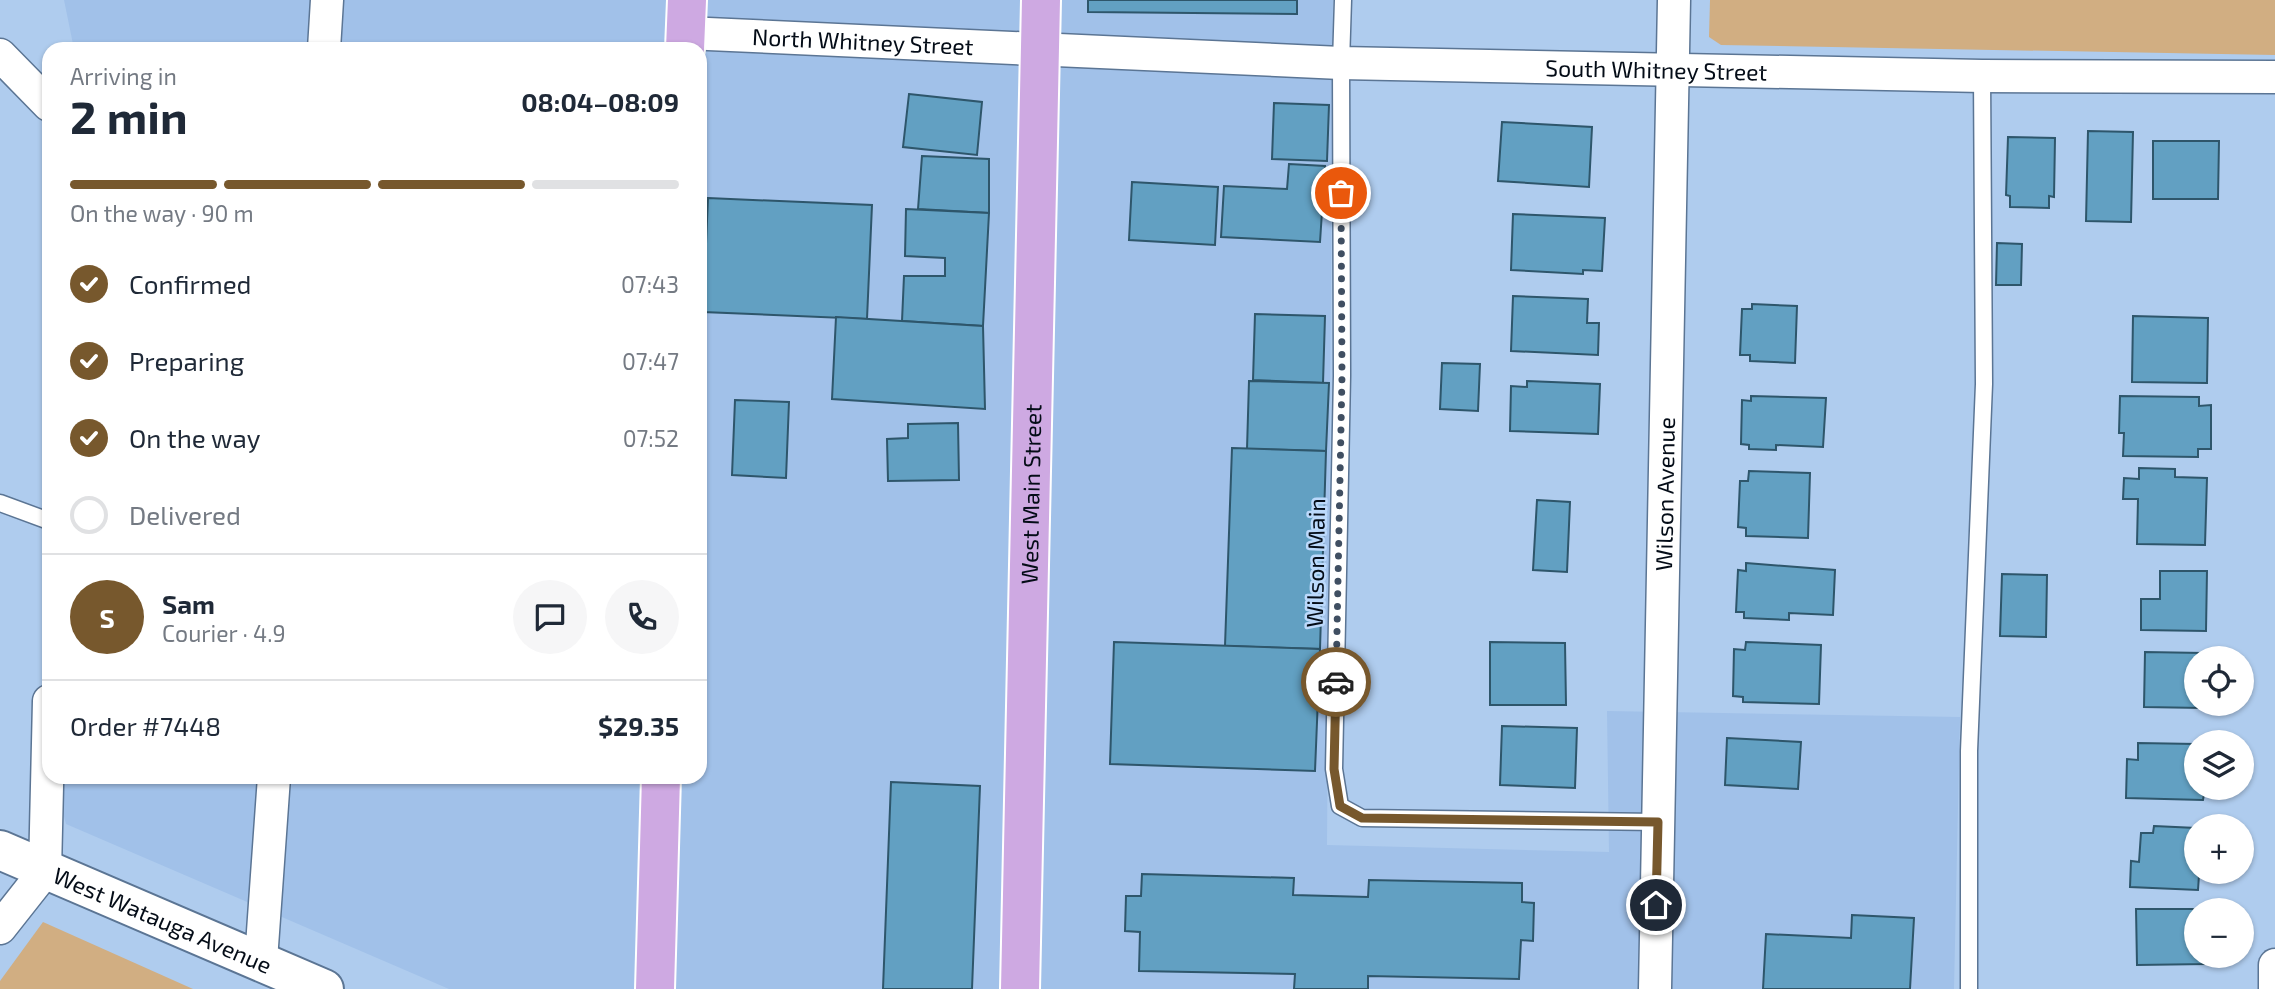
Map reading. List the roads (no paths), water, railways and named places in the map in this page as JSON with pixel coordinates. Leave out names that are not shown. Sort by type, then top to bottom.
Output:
[{"type":"main road","name":"West Main Street","points":[[1020,989],[1041,0]]},
{"type":"main road","points":[[655,989],[661,784]]},
{"type":"main road","name":"West Watauga Avenue","points":[[0,850],[324,989]]},
{"type":"street","points":[[324,42],[327,0]]},
{"type":"street","name":"Wilson Avenue","points":[[1655,989],[1674,0]]},
{"type":"street","name":"North Whitney Street","points":[[686,27],[1040,51]]},
{"type":"street","name":"South Whitney Street","points":[[1040,51],[1340,63],[1982,76],[2275,77]]},
{"type":"street","points":[[0,55],[42,98]]},
{"type":"street","points":[[0,928],[45,871],[47,784]]},
{"type":"street","points":[[261,960],[274,784]]},
{"type":"street","points":[[2275,965],[2275,989]]},
{"type":"lane","name":"Wilson Main","points":[[1343,0],[1340,63],[1342,376],[1334,769],[1340,806],[1362,818],[1658,822]]},
{"type":"lane","points":[[1969,989],[1969,751],[1984,384],[1982,76]]},
{"type":"lane","points":[[0,503],[42,519]]}]
